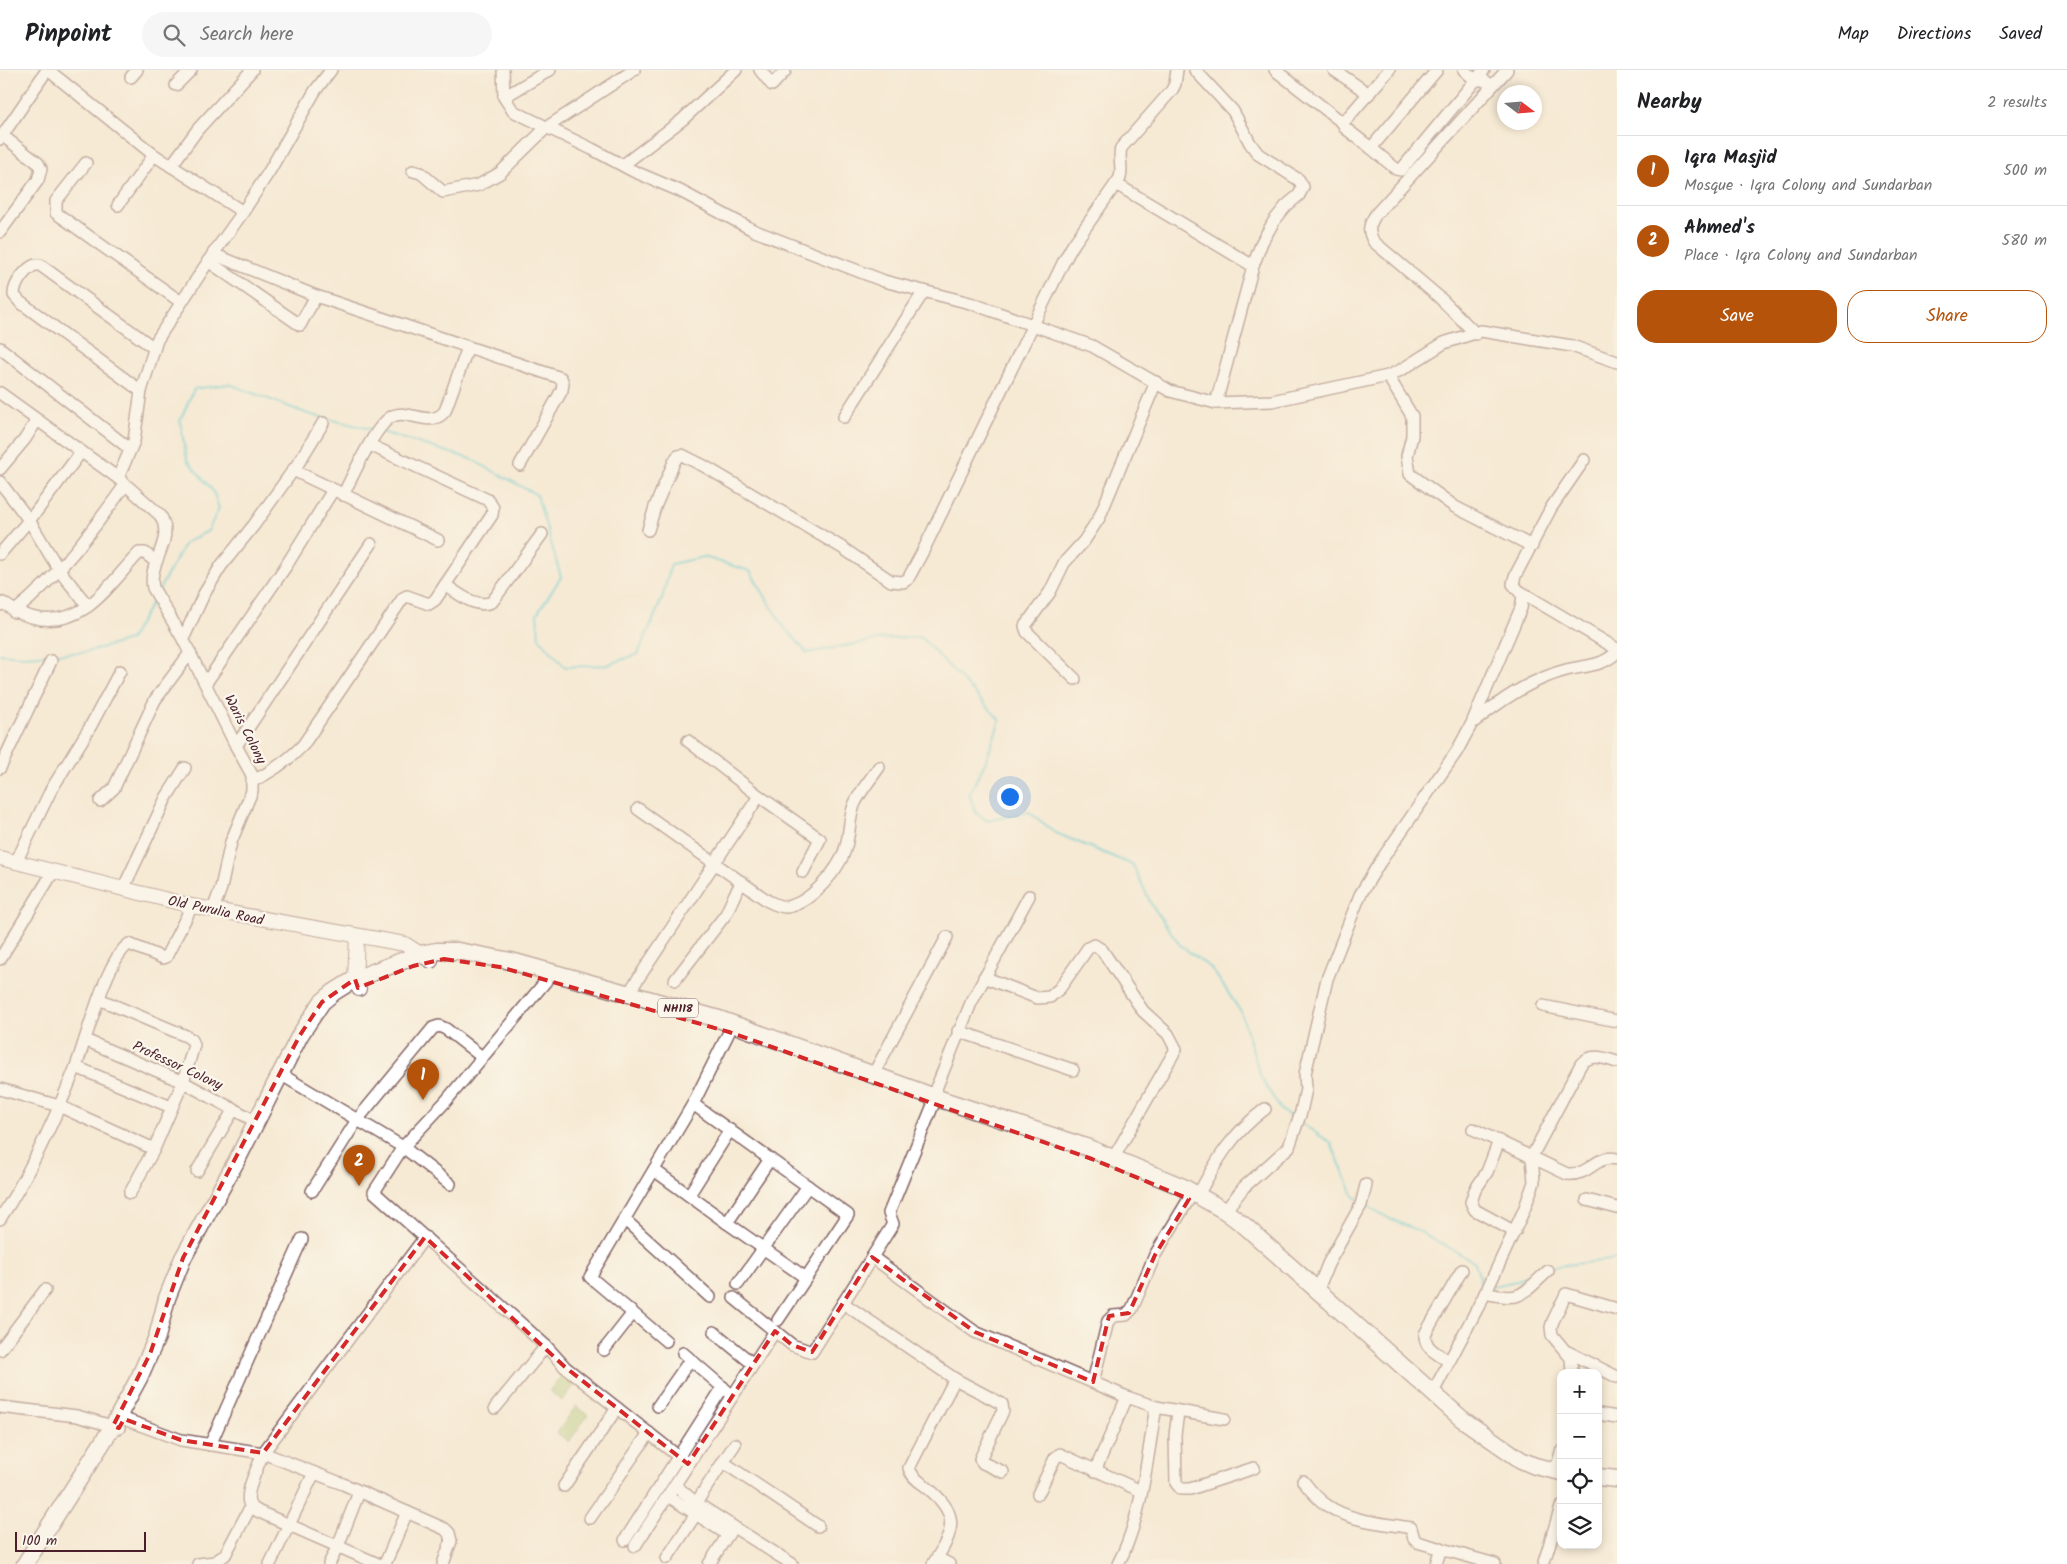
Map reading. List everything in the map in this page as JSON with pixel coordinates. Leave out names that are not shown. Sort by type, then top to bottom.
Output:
[{"type":"highway","name":"NH118","points":[[26,1564],[119,1424],[157,1337],[174,1278],[183,1258],[310,1019],[322,1002],[334,992],[388,975],[437,951],[458,951],[510,961],[719,1020],[872,1075],[933,1101],[1114,1156],[1193,1197],[1213,1212],[1238,1232],[1440,1412],[1479,1443],[1510,1463],[1528,1471],[1557,1474]]},
{"type":"highway","name":"NH118","points":[[425,957],[481,963],[729,1032],[933,1101],[1193,1197],[1225,1211],[1252,1232],[1317,1292],[1462,1419],[1506,1451],[1535,1466],[1557,1473]]},
{"type":"highway","name":"NH118","points":[[32,1564],[119,1424],[158,1356],[178,1286],[187,1267],[321,1016],[357,984]]},
{"type":"highway","points":[[1602,1477],[1617,1479]]},
{"type":"highway","points":[[1602,1485],[1617,1487]]},
{"type":"main road","name":"Old Purulia Road","points":[[0,858],[192,906],[405,944],[425,957]]},
{"type":"main road","points":[[357,984],[358,937]]},
{"type":"street","points":[[0,232],[38,180],[41,169],[38,163],[1,138],[48,70],[154,155],[243,212]]},
{"type":"street","points":[[176,85],[191,70]]},
{"type":"street","points":[[171,166],[198,129],[252,70]]},
{"type":"street","points":[[14,612],[49,582],[94,528],[122,482],[139,414],[141,391],[154,348],[180,302],[270,170],[315,91],[332,70]]},
{"type":"street","points":[[504,70],[504,97],[512,111],[623,166],[680,191],[754,231],[884,282],[970,303],[1092,346],[1170,391],[1216,402],[1272,401],[1388,376],[1444,343],[1476,334],[1480,331],[1572,346],[1617,362]]},
{"type":"street","points":[[504,97],[550,70]]},
{"type":"street","points":[[413,171],[421,173],[443,192],[479,185],[500,173],[547,127],[634,70]]},
{"type":"street","points":[[623,166],[682,120],[736,70]]},
{"type":"street","points":[[760,70],[772,85],[783,70]]},
{"type":"street","points":[[648,530],[655,507],[674,462],[678,456],[682,455],[841,547],[891,580],[903,582],[912,574],[1073,244],[1116,184],[1121,172],[1121,148],[1172,90],[1177,70]]},
{"type":"street","points":[[1194,70],[1234,111],[1250,143],[1258,154],[1302,184],[1302,190],[1299,195],[1286,206],[1269,229],[1253,266],[1216,402]]},
{"type":"street","points":[[1275,70],[1343,123],[1345,128],[1396,169],[1401,170],[1484,70]]},
{"type":"street","points":[[1334,70],[1368,94]]},
{"type":"street","points":[[1343,123],[1389,70]]},
{"type":"street","points":[[1370,148],[1437,70]]},
{"type":"street","points":[[1464,70],[1475,80],[1484,80],[1492,86]]},
{"type":"street","points":[[1476,334],[1438,297],[1374,242],[1369,235],[1369,230],[1376,214],[1507,70]]},
{"type":"street","points":[[1475,80],[1474,88],[1484,96]]},
{"type":"street","points":[[118,205],[154,155]]},
{"type":"street","points":[[86,163],[56,202],[56,213],[180,302]]},
{"type":"street","points":[[1116,184],[1253,266]]},
{"type":"street","points":[[210,257],[316,296],[559,377],[562,380],[562,390],[520,465]]},
{"type":"street","points":[[210,257],[300,325],[316,296]]},
{"type":"street","points":[[141,391],[20,302],[14,295],[15,287],[31,266],[40,265],[154,348]]},
{"type":"street","points":[[844,417],[924,292]]},
{"type":"street","points":[[206,683],[338,493],[384,423],[399,414],[431,420],[440,416],[445,411],[468,347]]},
{"type":"street","points":[[0,348],[130,449]]},
{"type":"street","points":[[1388,376],[1412,416],[1412,436],[1407,456],[1410,474],[1456,508],[1532,546]]},
{"type":"street","points":[[1075,679],[1027,632],[1025,626],[1050,592],[1064,563],[1084,541],[1098,518],[1156,382]]},
{"type":"street","points":[[0,393],[122,482],[160,515],[164,522],[165,538],[156,562],[145,553],[138,553],[108,587],[88,606],[75,615],[61,620],[29,618],[14,612],[1,602]]},
{"type":"street","points":[[0,469],[26,439],[38,420]]},
{"type":"street","points":[[183,639],[204,594],[221,566],[254,525],[323,423]]},
{"type":"street","points":[[253,781],[272,772],[290,759],[303,744],[320,722],[403,598],[407,596],[431,603],[492,516],[492,504],[488,500],[372,440]]},
{"type":"street","points":[[0,554],[29,520],[81,452]]},
{"type":"street","points":[[1472,723],[1502,701],[1538,680],[1563,670],[1601,663],[1609,660],[1617,651],[1515,587],[1514,580],[1551,508],[1584,460]]},
{"type":"street","points":[[293,470],[438,540]]},
{"type":"street","points":[[0,482],[29,520],[59,570],[88,606]]},
{"type":"street","points":[[445,585],[481,605],[492,602],[542,534]]},
{"type":"street","points":[[236,746],[371,544]]},
{"type":"street","name":"Waris Colony","points":[[156,562],[151,579],[156,593],[206,683],[252,775],[253,781],[252,791],[231,842],[221,888],[213,910]]},
{"type":"street","points":[[1225,1211],[1244,1187],[1289,1147],[1301,1112],[1306,1089],[1305,1074],[1327,979],[1344,933],[1360,895],[1380,862],[1456,751],[1472,723],[1523,600],[1521,592]]},
{"type":"street","points":[[100,801],[114,788],[155,700],[190,653]]},
{"type":"street","points":[[0,768],[51,661]]},
{"type":"street","points":[[16,862],[51,790],[89,729],[120,671]]},
{"type":"street","points":[[688,741],[759,796],[820,839],[803,872]]},
{"type":"street","points":[[638,809],[768,901],[781,906],[794,904],[813,893],[829,877],[843,856],[847,841],[849,819],[855,804],[879,767]]},
{"type":"street","points":[[123,889],[166,798],[186,768]]},
{"type":"street","points":[[628,994],[759,796]]},
{"type":"street","points":[[0,959],[53,872]]},
{"type":"street","points":[[675,980],[726,914],[742,882]]},
{"type":"street","points":[[734,1298],[776,1326],[792,1345],[812,1352],[893,1224],[888,1212],[933,1101],[958,1031],[984,977],[1029,896]]},
{"type":"street","points":[[0,1219],[20,1188],[59,1106],[76,1067],[99,999],[114,964],[127,945],[132,944],[163,958],[166,957],[192,906]]},
{"type":"street","points":[[872,1075],[946,937]]},
{"type":"street","points":[[984,977],[1038,998],[1050,997],[1060,988],[1088,948],[1094,945],[1098,946],[1143,1012],[1168,1034],[1176,1049],[1114,1156]]},
{"type":"street","points":[[546,980],[403,1147],[374,1192],[546,1346],[565,1367],[688,1464]]},
{"type":"street","points":[[99,999],[186,1036],[192,1040],[194,1051],[183,1082],[154,1149],[130,1193]]},
{"type":"street","points":[[1543,1006],[1617,1021]]},
{"type":"street","points":[[312,1191],[357,1120],[433,1028],[439,1026],[446,1029],[482,1057]]},
{"type":"street","points":[[958,1031],[1073,1070]]},
{"type":"street","points":[[666,1341],[590,1277],[693,1104],[729,1032]]},
{"type":"street","name":"Professor Colony","points":[[85,1040],[183,1082],[256,1122]]},
{"type":"street","points":[[1432,1394],[1486,1292],[1515,1232],[1534,1182],[1532,1156],[1581,1064],[1586,1059],[1593,1057],[1617,1062]]},
{"type":"street","points":[[76,1067],[171,1107]]},
{"type":"street","points":[[287,1078],[403,1147],[450,1184]]},
{"type":"street","points":[[0,1089],[59,1106],[154,1149]]},
{"type":"street","points":[[693,1104],[848,1215],[668,1496],[630,1542],[678,1456],[723,1387]]},
{"type":"street","points":[[197,1171],[234,1109]]},
{"type":"street","points":[[1093,1382],[1108,1321],[1113,1316],[1126,1315],[1132,1309],[1155,1255],[1218,1157],[1233,1136],[1265,1109]]},
{"type":"street","points":[[1473,1129],[1567,1174],[1576,1175],[1583,1173],[1603,1159],[1617,1159]]},
{"type":"street","points":[[689,1195],[730,1130]]},
{"type":"street","points":[[1499,1141],[1471,1202],[1475,1210],[1515,1232]]},
{"type":"street","points":[[728,1223],[770,1159]]},
{"type":"street","points":[[654,1170],[806,1278]]},
{"type":"street","points":[[1317,1292],[1328,1264],[1361,1205],[1366,1185]]},
{"type":"street","points":[[738,1284],[808,1186]]},
{"type":"street","points":[[1587,1200],[1617,1208]]},
{"type":"street","points":[[624,1219],[710,1297]]},
{"type":"street","points":[[378,1564],[251,1506],[248,1493],[263,1454],[425,1237]]},
{"type":"street","points":[[210,1445],[302,1239]]},
{"type":"street","points":[[872,1257],[974,1332],[1156,1407],[1224,1419]]},
{"type":"street","points":[[1449,1361],[1430,1350],[1425,1334],[1462,1270]]},
{"type":"street","points":[[1486,1292],[1506,1298],[1514,1298],[1548,1271]]},
{"type":"street","points":[[0,1350],[46,1290]]},
{"type":"street","points":[[1572,1369],[1571,1358],[1568,1352],[1552,1335],[1551,1327],[1566,1294],[1617,1309]]},
{"type":"street","points":[[843,1303],[955,1379],[1002,1404],[1003,1410],[980,1459],[984,1464],[1003,1472]]},
{"type":"street","points":[[604,1350],[633,1313]]},
{"type":"street","points":[[714,1332],[753,1364]]},
{"type":"street","points":[[495,1408],[546,1346]]},
{"type":"street","points":[[1568,1352],[1617,1377]]},
{"type":"street","points":[[658,1406],[687,1356],[733,1396]]},
{"type":"street","points":[[949,1564],[935,1561],[951,1532],[951,1516],[946,1506],[936,1495],[916,1480],[910,1473],[909,1468],[955,1379]]},
{"type":"street","points":[[1095,1471],[1127,1396]]},
{"type":"street","points":[[0,1407],[77,1416],[119,1424],[181,1440],[263,1454],[407,1512],[449,1533],[451,1541],[442,1564]]},
{"type":"street","points":[[1118,1564],[1130,1537],[1141,1491],[1156,1407]]},
{"type":"street","points":[[564,1486],[617,1408]]},
{"type":"street","points":[[1178,1412],[1175,1456],[1177,1487],[1184,1490],[1190,1489],[1254,1468]]},
{"type":"street","points":[[1602,1415],[1617,1417]]},
{"type":"street","points":[[590,1518],[649,1433]]},
{"type":"street","points":[[667,1558],[735,1444]]},
{"type":"street","points":[[1038,1494],[1058,1455],[1065,1455],[1095,1471],[1141,1491]]},
{"type":"street","points":[[723,1462],[818,1526]]},
{"type":"street","points":[[270,1564],[314,1473]]},
{"type":"street","points":[[1303,1482],[1328,1506],[1374,1523],[1410,1528],[1415,1541],[1495,1564]]},
{"type":"street","points":[[675,1485],[696,1508]]},
{"type":"street","points":[[329,1564],[359,1492]]},
{"type":"street","points":[[668,1496],[696,1508],[730,1530],[792,1564]]},
{"type":"street","points":[[198,1564],[220,1561],[251,1506]]},
{"type":"street","points":[[385,1564],[407,1512]]},
{"type":"street","points":[[1544,1562],[1557,1520]]},
{"type":"street","points":[[709,1564],[730,1530]]},
{"type":"street","points":[[1436,1564],[1441,1548]]},
{"type":"highlighted area","points":[[444,959],[500,967],[729,1032],[1092,1159],[1189,1199],[1155,1255],[1129,1313],[1109,1316],[1093,1382],[975,1332],[872,1257],[812,1352],[792,1345],[775,1331],[688,1464],[565,1367],[425,1237],[263,1453],[181,1440],[124,1419],[119,1428],[113,1426],[150,1354],[183,1258],[300,1035],[322,1002],[355,979],[358,988],[413,966]]},
{"type":"green space","points":[[564,1373],[577,1382],[562,1401],[549,1391]]},
{"type":"green space","points":[[576,1406],[588,1415],[569,1442],[557,1433]]},
{"type":"waterway","points":[[159,590],[185,543],[208,531],[219,508],[213,491],[187,460],[180,421],[194,389],[229,384],[308,414],[374,430]]},
{"type":"waterway","points":[[382,432],[471,459],[537,495],[561,577],[537,614],[539,638],[565,667],[607,665],[638,654],[662,599],[671,564],[704,557],[750,571],[783,626],[807,653],[882,639],[921,637],[1000,720],[985,763],[969,794],[976,813],[988,821],[1029,812],[1056,833],[1133,865],[1151,904],[1180,945],[1212,969],[1241,1012],[1261,1078],[1281,1110],[1294,1119]]},
{"type":"waterway","points":[[0,654],[23,656],[86,652],[130,640],[155,597]]},
{"type":"waterway","points":[[1301,1123],[1331,1143],[1354,1197],[1358,1199]]},
{"type":"waterway","points":[[1364,1204],[1390,1219],[1419,1231],[1475,1262],[1482,1287],[1485,1287]]},
{"type":"waterway","points":[[1549,1267],[1617,1259]]},
{"type":"waterway","points":[[1493,1286],[1516,1281],[1544,1268]]},
{"type":"place","name":"Iqra Masjid","points":[[423,1100]]},
{"type":"place","name":"Ahmed's","points":[[359,1186]]}]
